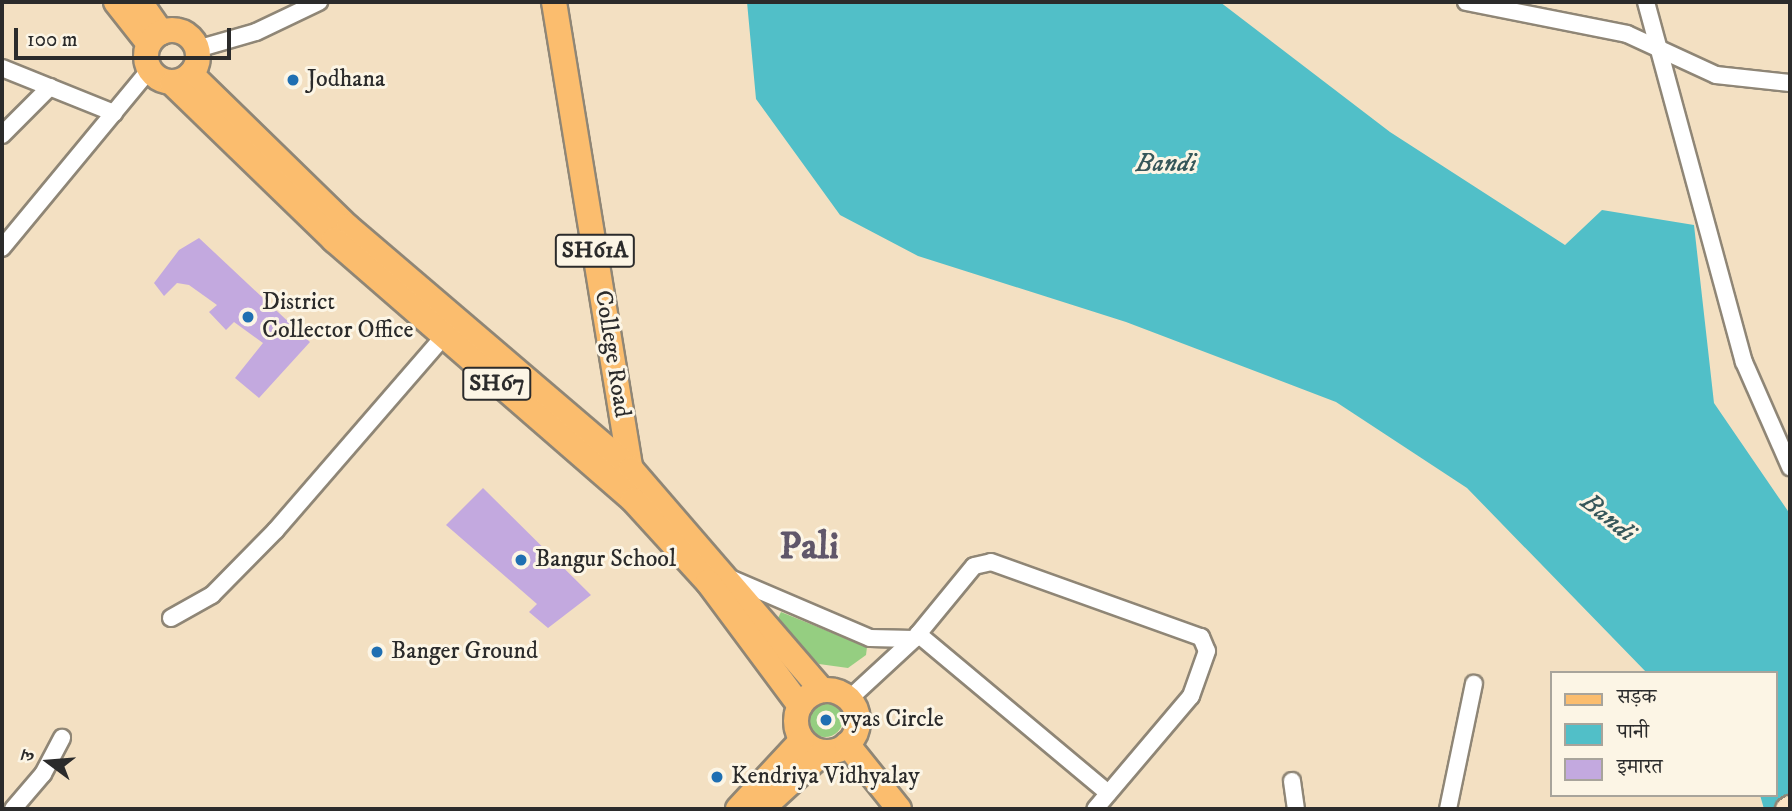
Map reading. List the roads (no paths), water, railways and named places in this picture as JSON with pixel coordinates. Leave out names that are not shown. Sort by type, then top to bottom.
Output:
[{"type":"main road","points":[[116,2],[155,38]]},
{"type":"main road","points":[[140,2],[155,38],[149,70]]},
{"type":"main road","name":"College Road","points":[[554,2],[631,469],[633,500]]},
{"type":"main road","points":[[155,38],[179,31],[197,49],[182,78]]},
{"type":"main road","name":"SH67","points":[[149,70],[182,78],[348,227],[631,469],[822,690]]},
{"type":"main road","name":"SH67","points":[[182,78],[444,336],[633,500],[708,582],[800,706]]},
{"type":"main road","points":[[750,807],[824,745],[858,722],[849,699],[822,690],[800,706],[796,723],[824,745],[897,808]]},
{"type":"street","points":[[197,49],[256,32],[320,2]]},
{"type":"street","points":[[1466,2],[1561,18],[1655,46],[1716,75],[1790,83]]},
{"type":"street","points":[[1646,2],[1655,46],[1747,372],[1790,467]]},
{"type":"street","points":[[2,68],[114,113]]},
{"type":"street","points":[[2,248],[149,70]]},
{"type":"street","points":[[2,135],[50,87]]},
{"type":"street","points":[[172,618],[212,595],[276,530],[444,336]]},
{"type":"street","points":[[849,699],[916,637],[964,576],[991,562],[1201,637],[1208,651],[1196,688],[1095,809]]},
{"type":"street","points":[[724,576],[870,638],[916,637],[1108,793]]},
{"type":"street","points":[[1448,809],[1474,684]]},
{"type":"street","points":[[13,809],[43,774],[62,738]]},
{"type":"street","points":[[1292,781],[1296,809]]},
{"type":"water","name":"Bandi","points":[[747,2],[1220,2],[1390,132],[1565,245],[1602,210],[1694,225],[1714,403],[1790,514],[1790,809],[1764,809],[1761,797],[1778,797],[1778,671],[1645,671],[1467,488],[1336,402],[1126,322],[918,256],[840,215],[756,99]]},
{"type":"place","name":"Jodhana","points":[[293,80]]},
{"type":"place","name":"District Collector Office","points":[[248,317]]},
{"type":"place","name":"Bangur School","points":[[521,560]]},
{"type":"place","name":"Banger Ground","points":[[377,652]]},
{"type":"place","name":"vyas Circle","points":[[826,720]]},
{"type":"place","name":"Kendriya Vidhyalay","points":[[717,777]]},
{"type":"district","name":"Pali","points":[[809,548]]}]
